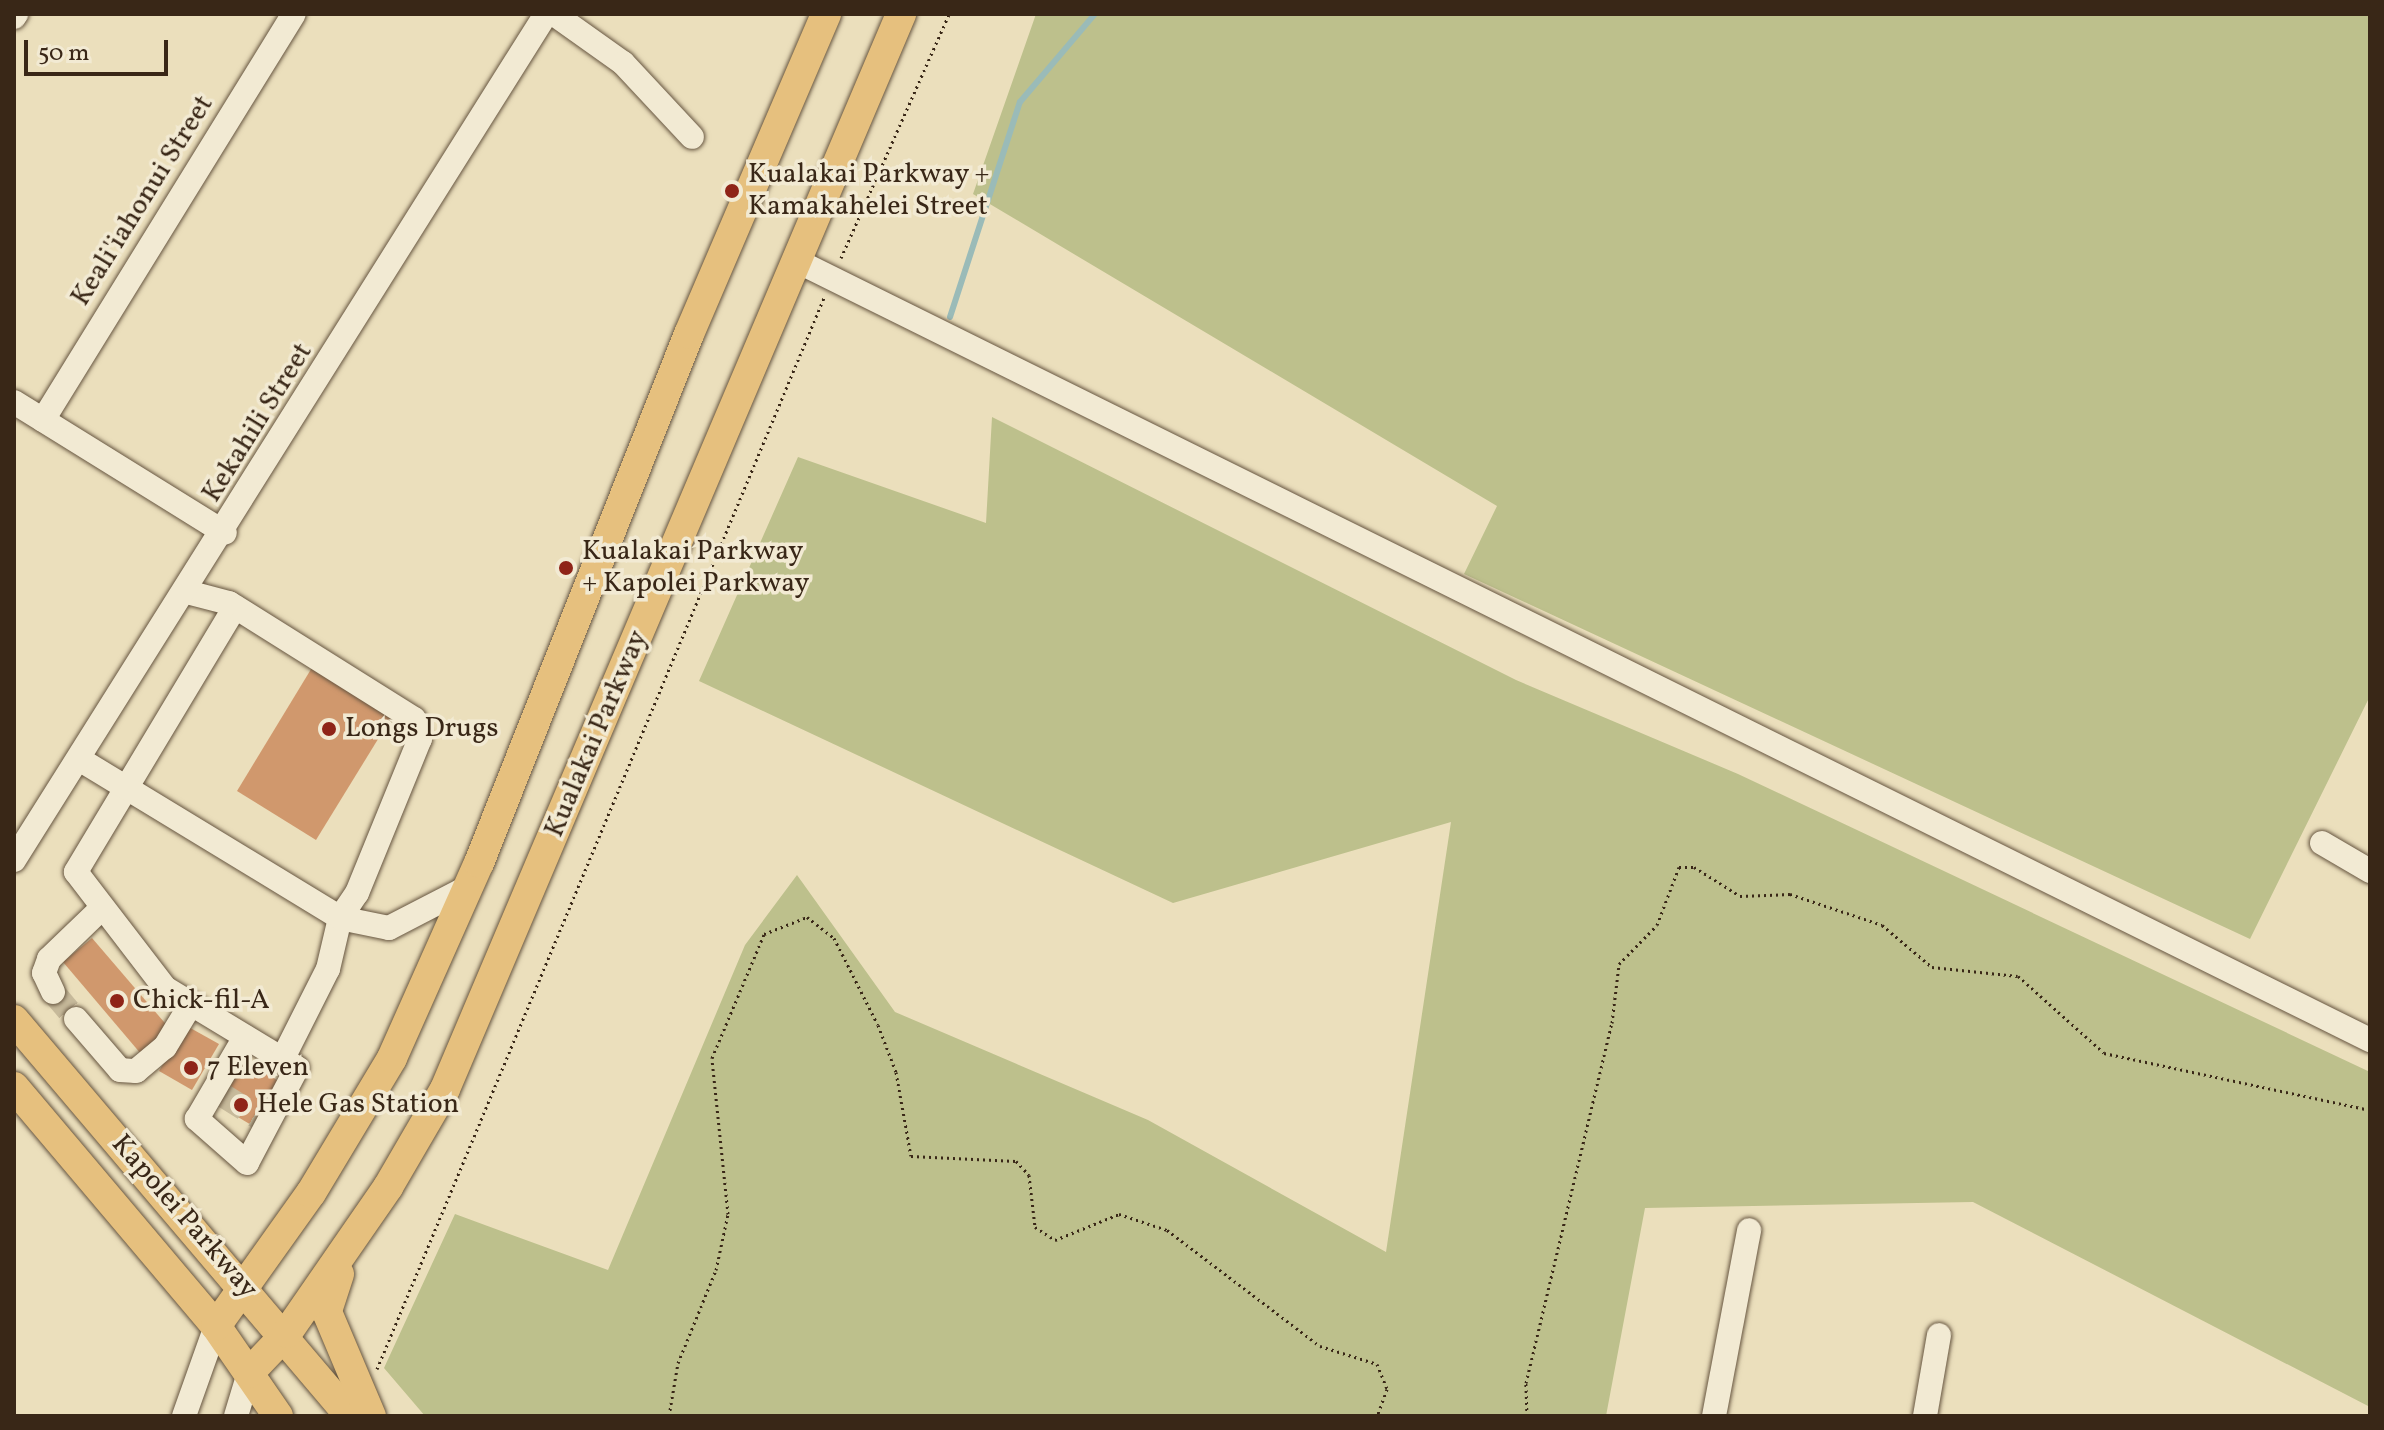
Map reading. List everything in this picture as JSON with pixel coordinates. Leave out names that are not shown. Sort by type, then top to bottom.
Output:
[{"type":"main road","points":[[216,1326],[246,1291],[392,1058],[468,887],[826,14]]},
{"type":"main road","name":"Kualakai Parkway","points":[[249,1373],[287,1333],[417,1140],[470,1035],[901,14]]},
{"type":"main road","name":"Kapolei Parkway","points":[[14,1020],[246,1291],[287,1333],[350,1416]]},
{"type":"main road","name":"Kapolei Parkway","points":[[14,1087],[216,1326],[278,1416]]},
{"type":"main road","points":[[348,1245],[327,1312],[371,1416]]},
{"type":"street","name":"Keali'iahonui Street","points":[[43,420],[294,14]]},
{"type":"street","name":"Kekahili Street","points":[[14,860],[225,533],[546,14]]},
{"type":"street","points":[[554,14],[623,63],[692,137]]},
{"type":"street","points":[[795,260],[2370,1040]]},
{"type":"street","points":[[14,402],[225,533]]},
{"type":"street","points":[[187,592],[235,607],[414,719],[420,739],[340,918],[328,969],[282,1060]]},
{"type":"street","points":[[235,607],[123,786],[76,872],[165,988],[297,1068],[264,1121],[247,1163],[197,1119],[219,1093],[245,1037]]},
{"type":"street","points":[[79,759],[340,918],[389,928],[468,887]]},
{"type":"street","points":[[2322,843],[2370,871]]},
{"type":"street","points":[[53,992],[44,973],[49,959],[102,908]]},
{"type":"street","points":[[76,1019],[120,1070],[136,1071],[165,1047],[191,1004]]},
{"type":"street","points":[[1714,1416],[1749,1230]]},
{"type":"street","points":[[184,1416],[216,1326]]},
{"type":"street","points":[[1925,1416],[1939,1335]]},
{"type":"street","points":[[236,1416],[249,1373]]},
{"type":"path","points":[[377,1369],[832,278],[949,14]]},
{"type":"path","points":[[1527,1416],[1526,1383],[1612,1023],[1619,964],[1657,925],[1669,879],[1684,866],[1740,896],[1790,894],[1882,925],[1932,967],[2018,976],[2104,1053],[2370,1110]]},
{"type":"path","points":[[669,1416],[675,1372],[716,1270],[728,1214],[712,1058],[764,934],[807,917],[834,938],[878,1025],[896,1072],[911,1156],[1016,1161],[1029,1175],[1035,1227],[1055,1240],[1119,1214],[1167,1230],[1306,1337],[1377,1364],[1387,1389],[1377,1416]]},
{"type":"green space","points":[[1036,14],[2370,14],[2370,696],[2250,939],[1464,574],[1497,506],[973,194]]},
{"type":"green space","points":[[992,417],[1516,680],[1738,774],[2370,1072],[2370,1407],[1973,1202],[1645,1208],[1606,1416],[425,1416],[384,1368],[455,1214],[608,1270],[745,945],[797,875],[895,1012],[1148,1120],[1386,1252],[1451,822],[1173,903],[699,681],[798,457],[986,523]]},
{"type":"building","points":[[316,661],[391,718],[316,840],[237,791]]},
{"type":"building","points":[[92,938],[170,1029],[141,1054],[63,962]]},
{"type":"building","points":[[185,1025],[219,1044],[192,1090],[159,1071]]},
{"type":"building","points":[[243,1059],[280,1082],[253,1126],[216,1104]]},
{"type":"waterway","points":[[950,317],[1020,102],[1095,14]]},
{"type":"tunnel","points":[[53,992],[76,1019]]},
{"type":"tunnel","points":[[224,1096],[261,1119]]},
{"type":"place","name":"Kualakai Parkway + Kamakahelei Street","points":[[732,191]]},
{"type":"place","name":"Kualakai Parkway + Kapolei Parkway","points":[[566,568]]},
{"type":"place","name":"Longs Drugs","points":[[329,729]]},
{"type":"place","name":"Chick-fil-A","points":[[117,1001]]},
{"type":"place","name":"7 Eleven","points":[[191,1068]]},
{"type":"place","name":"Hele Gas Station","points":[[241,1105]]}]
